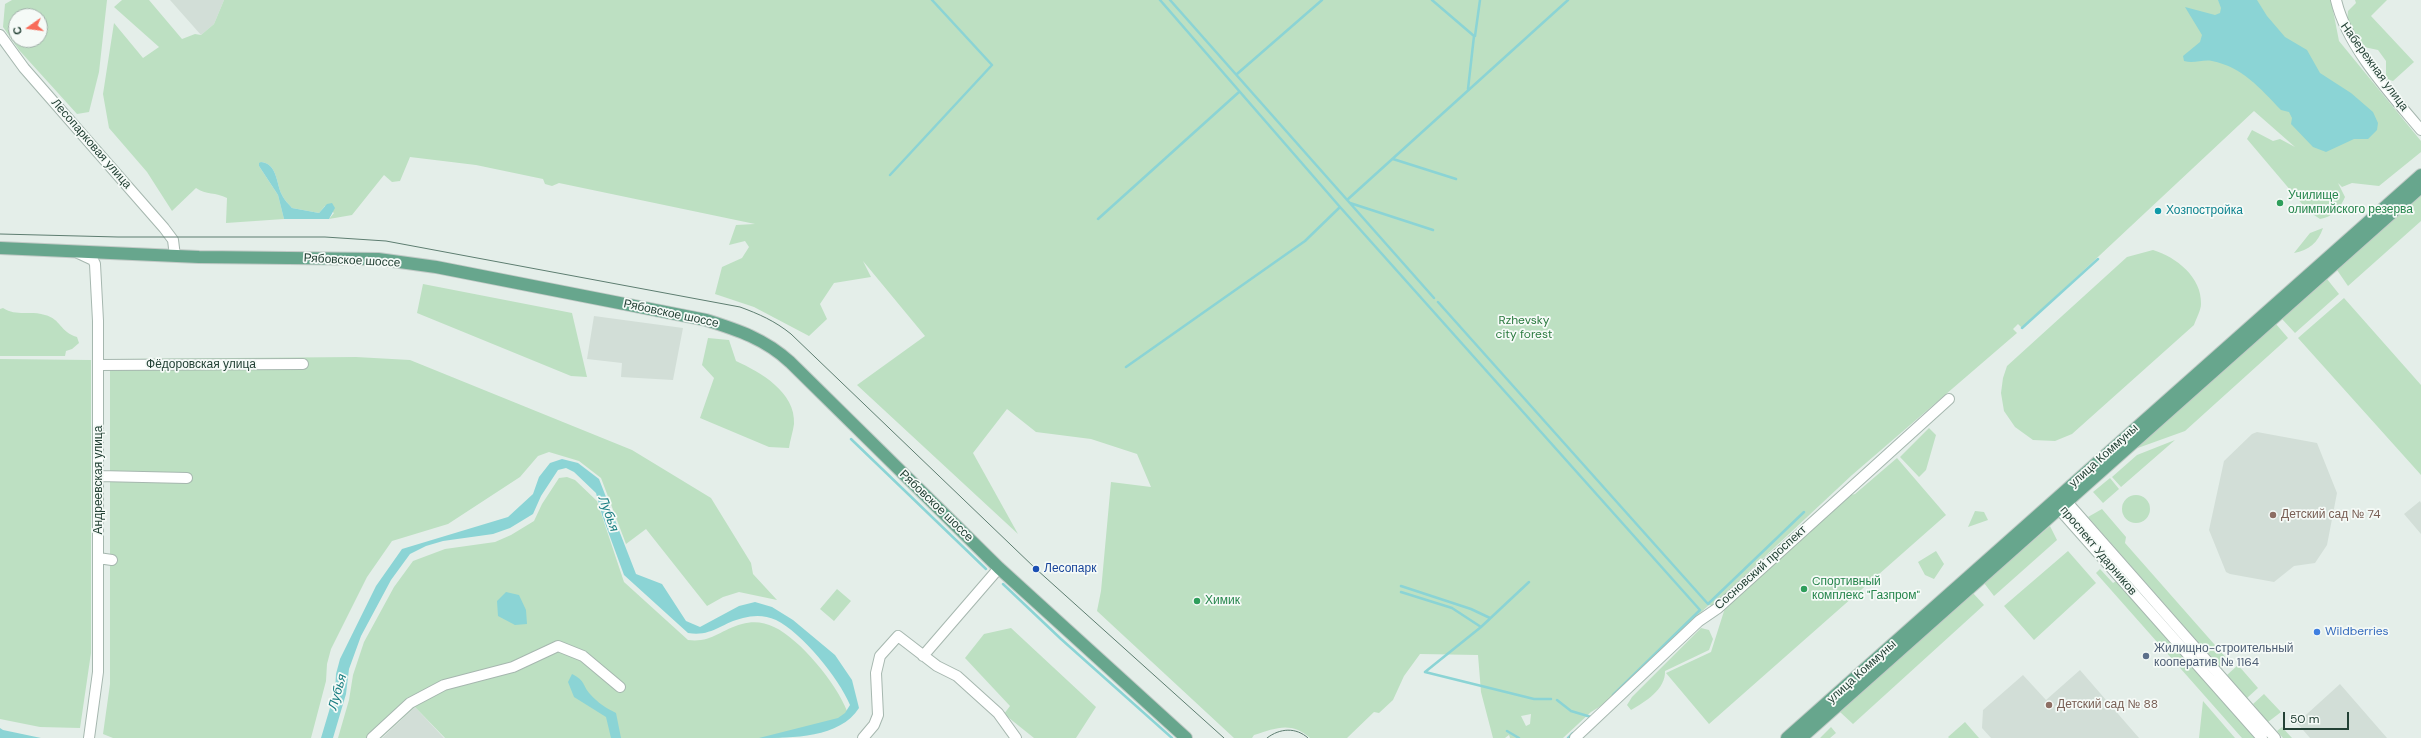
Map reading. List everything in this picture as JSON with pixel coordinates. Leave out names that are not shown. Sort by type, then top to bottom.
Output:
[{"type":"main road","name":"улица Коммуны","points":[[1801,738],[2421,175]]},
{"type":"main road","name":"улица Коммуны","points":[[1787,738],[2061,503],[2421,187]]},
{"type":"main road","name":"Рябовское шоссе","points":[[0,248],[176,256],[378,260],[430,266],[706,320],[742,331],[775,349],[790,362],[999,568],[1186,738]]},
{"type":"street","name":"Набережная улица","points":[[2336,0],[2340,20],[2348,34],[2388,91],[2421,130]]},
{"type":"street","name":"Лесопарковая улица","points":[[0,35],[24,68],[171,237],[175,246],[176,256]]},
{"type":"street","name":"Андреевская улица","points":[[67,250],[87,257],[93,260],[95,264],[99,476],[98,672],[90,733]]},
{"type":"street","name":"Фёдоровская улица","points":[[98,365],[303,364]]},
{"type":"street","name":"Сосновский проспект","points":[[1575,738],[1699,621],[1718,608],[1949,399]]},
{"type":"street","points":[[99,476],[187,478]]},
{"type":"street","name":"проспект Ударников","points":[[2061,503],[2262,738]]},
{"type":"street","name":"проспект Ударников","points":[[2061,503],[2276,738]]},
{"type":"street","points":[[98,558],[112,560]]},
{"type":"street","points":[[923,656],[999,568]]},
{"type":"street","points":[[863,738],[874,725],[878,715],[876,673],[880,656],[898,636],[923,656],[957,676],[998,713],[1016,738]]},
{"type":"street","points":[[372,738],[410,703],[437,689],[457,681],[513,667],[558,646],[583,656],[620,687]]},
{"type":"shaded area","points":[[170,0],[224,0],[214,24],[201,35]]},
{"type":"shaded area","points":[[594,316],[683,328],[673,380],[621,377],[622,363],[587,359]]},
{"type":"shaded area","name":"Детский сад № 74","points":[[2257,432],[2317,443],[2337,493],[2327,545],[2315,563],[2294,566],[2274,582],[2226,572],[2209,530],[2224,461],[2252,434]]},
{"type":"shaded area","points":[[2420,501],[2421,503],[2421,534],[2404,514]]},
{"type":"shaded area","name":"Детский сад № 88","points":[[2080,670],[2139,738],[1991,738],[1982,728],[1983,710],[2023,675],[2046,700]]},
{"type":"shaded area","points":[[2340,684],[2387,738],[2310,738],[2297,723]]},
{"type":"shaded area","points":[[415,707],[444,738],[382,738]]},
{"type":"green space","points":[[12,0],[107,0],[99,72],[89,112],[77,114],[18,48],[48,48],[48,8],[8,8],[8,34],[3,27],[5,4]]},
{"type":"green space","name":"Rzhevsky city forest","points":[[122,0],[149,0],[182,39],[195,34],[201,35],[214,24],[224,0],[2331,0],[2339,41],[2421,141],[2421,152],[2379,186],[2352,183],[2342,187],[2338,183],[2345,197],[2343,201],[2338,209],[2332,214],[2320,219],[2308,211],[2247,139],[2252,130],[2273,141],[2280,139],[2295,147],[2254,111],[2022,328],[2018,324],[2013,329],[2017,333],[1852,475],[1712,606],[1709,605],[1699,614],[1693,625],[1617,696],[1591,712],[1563,738],[1510,738],[1509,735],[1505,738],[1493,738],[1481,692],[1478,655],[1420,654],[1404,676],[1393,700],[1379,713],[1374,712],[1347,738],[1310,738],[1296,729],[1276,728],[1254,735],[1252,738],[1234,738],[1097,611],[1101,591],[1111,482],[1151,487],[1137,454],[1091,439],[1036,432],[1007,409],[973,453],[1018,534],[857,385],[925,336],[863,261],[871,277],[834,283],[820,304],[827,319],[809,336],[754,307],[715,294],[722,267],[742,258],[749,247],[745,241],[729,245],[736,225],[755,224],[559,183],[552,186],[545,184],[543,179],[476,165],[410,157],[400,181],[392,182],[384,175],[352,215],[329,219],[334,213],[325,206],[319,213],[292,208],[280,191],[274,170],[271,166],[261,162],[259,166],[278,195],[284,219],[226,223],[227,198],[204,192],[196,188],[172,211],[147,172],[109,128],[103,94],[114,23],[143,58],[159,47],[114,7]],"holes":[[[1531,714],[1530,724],[1526,726],[1521,716]]]},
{"type":"green space","points":[[2355,0],[2387,0],[2371,16],[2414,62],[2393,81],[2386,79],[2386,61],[2378,50],[2364,47],[2347,22],[2348,11],[2356,3]]},
{"type":"green space","points":[[2421,195],[2421,221],[2348,286],[2337,270]]},
{"type":"green space","points":[[2323,228],[2316,242],[2304,250],[2294,253],[2310,233]]},
{"type":"green space","points":[[2153,250],[2162,253],[2179,263],[2197,285],[2201,304],[2194,325],[2072,434],[2055,441],[2033,440],[2015,427],[2004,411],[2001,393],[2003,378],[2007,366],[2127,257]]},
{"type":"green space","points":[[2327,279],[2339,294],[2295,333],[2282,319]]},
{"type":"green space","points":[[423,284],[572,313],[587,377],[571,376],[417,313]]},
{"type":"green space","points":[[2344,298],[2421,385],[2421,475],[2298,338]]},
{"type":"green space","points":[[3,308],[8,311],[18,313],[34,313],[50,317],[58,322],[71,335],[77,337],[79,343],[72,349],[66,351],[65,356],[0,356],[0,309]]},
{"type":"green space","points":[[2276,324],[2288,338],[2185,431],[2135,449]]},
{"type":"green space","points":[[708,338],[729,340],[736,361],[765,377],[783,393],[789,402],[793,413],[794,424],[789,448],[769,447],[700,418],[714,378],[702,365]]},
{"type":"green space","points":[[356,357],[410,360],[632,450],[711,498],[751,563],[753,574],[777,600],[739,592],[723,597],[707,606],[646,529],[626,544],[601,478],[579,461],[549,452],[538,456],[520,477],[448,524],[392,541],[367,577],[331,649],[327,664],[326,681],[311,738],[113,738],[103,734],[110,684],[110,359]]},
{"type":"green space","points":[[0,359],[91,360],[91,653],[80,728],[40,727],[0,719]]},
{"type":"green space","points":[[1929,428],[1936,435],[1926,470],[1919,477],[1900,457]]},
{"type":"green space","points":[[2175,440],[2121,487],[2112,477],[2137,455]]},
{"type":"green space","name":"Cпортивный комплекс \"Газпром\"","points":[[1897,458],[1946,515],[1709,724],[1666,673],[1711,652],[1725,608],[1851,495],[1855,494]]},
{"type":"green space","points":[[567,477],[575,480],[597,501],[624,582],[688,640],[703,640],[746,623],[762,623],[774,627],[795,641],[806,652],[835,688],[847,711],[843,719],[779,738],[445,738],[415,707],[381,738],[338,738],[349,700],[353,675],[364,642],[394,587],[413,561],[445,549],[495,542],[511,535],[534,521],[542,504],[559,478]]},
{"type":"green space","points":[[2110,478],[2119,489],[2103,503],[2093,492]]},
{"type":"green space","points":[[2136,495],[2146,499],[2150,509],[2146,519],[2136,523],[2126,519],[2122,509],[2126,499]]},
{"type":"green space","points":[[2102,509],[2126,537],[2125,543],[2229,661],[2221,668],[2088,517]]},
{"type":"green space","points":[[1975,511],[1984,512],[1988,520],[1968,527]]},
{"type":"green space","points":[[2050,526],[2057,540],[1994,596],[1984,583]]},
{"type":"green space","points":[[1936,551],[1944,564],[1934,579],[1925,575],[1918,562]]},
{"type":"green space","points":[[2068,551],[2096,583],[2034,640],[2004,606]]},
{"type":"green space","points":[[2100,569],[2113,583],[2118,580],[2257,738],[2242,738],[2096,573]]},
{"type":"green space","points":[[837,589],[851,601],[834,621],[820,609]]},
{"type":"green space","points":[[1973,593],[1984,605],[1853,724],[1840,712]]},
{"type":"green space","points":[[1011,628],[1096,707],[1076,738],[1034,738],[1004,714],[1010,706],[965,658],[984,634]]},
{"type":"green space","points":[[1701,628],[1709,630],[1713,639],[1709,650],[1665,671],[1662,684],[1654,694],[1631,710],[1627,705],[1632,697]]},
{"type":"green space","points":[[2238,665],[2258,688],[2247,698],[2227,675]]},
{"type":"green space","points":[[2264,694],[2281,712],[2268,722],[2253,704]]},
{"type":"green space","points":[[2203,701],[2235,738],[2199,738]]},
{"type":"green space","points":[[1965,722],[1979,738],[1948,737]]},
{"type":"green space","points":[[1831,727],[1836,733],[1830,738],[1820,738]]},
{"type":"green space","points":[[2282,727],[2292,738],[2283,738],[2277,731]]},
{"type":"water","points":[[2218,0],[2257,0],[2267,16],[2285,37],[2307,50],[2320,73],[2351,93],[2373,112],[2378,123],[2377,130],[2368,139],[2354,139],[2326,152],[2313,147],[2291,124],[2292,118],[2289,112],[2281,110],[2258,86],[2241,73],[2223,64],[2212,61],[2184,61],[2183,56],[2200,42],[2202,35],[2185,7],[2215,15],[2220,13],[2221,8]]},
{"type":"water","points":[[261,162],[271,166],[274,170],[280,191],[292,208],[319,213],[327,204],[332,203],[335,208],[329,219],[284,219],[278,195],[259,166],[259,163]]},
{"type":"water","name":"Лубья","points":[[562,459],[578,463],[599,479],[636,574],[662,584],[686,621],[700,627],[739,606],[755,602],[772,607],[793,620],[835,655],[852,680],[859,708],[851,718],[828,731],[786,738],[759,738],[838,718],[845,713],[850,705],[845,694],[819,657],[797,635],[786,626],[772,618],[764,616],[751,616],[735,620],[704,633],[688,633],[624,575],[602,515],[596,493],[574,472],[566,468],[558,470],[541,496],[533,514],[510,528],[493,534],[443,541],[426,546],[410,554],[391,580],[361,636],[349,669],[346,694],[333,738],[321,738],[335,691],[336,674],[340,659],[376,586],[402,549],[508,517],[533,494],[539,477],[550,463]]},
{"type":"water","points":[[506,592],[519,595],[526,610],[527,624],[515,625],[498,616],[497,601]]},
{"type":"water","points":[[572,674],[582,681],[590,694],[596,700],[616,713],[621,738],[611,738],[606,717],[574,697],[568,682]]},
{"type":"water","points":[[0,728],[3,730],[41,738],[0,738]]},
{"type":"waterway","points":[[890,175],[992,65],[932,0]]},
{"type":"waterway","points":[[1160,0],[1340,207],[1700,610],[1613,695]]},
{"type":"waterway","points":[[1170,0],[1434,298]]},
{"type":"waterway","points":[[1237,74],[1322,0]]},
{"type":"waterway","points":[[1432,0],[1474,36],[1468,89]]},
{"type":"waterway","points":[[1475,36],[1480,0]]},
{"type":"waterway","points":[[1347,200],[1568,0]]},
{"type":"waterway","points":[[1098,219],[1239,92]]},
{"type":"waterway","points":[[1393,159],[1456,179]]},
{"type":"waterway","points":[[1350,203],[1433,230]]},
{"type":"waterway","points":[[1126,367],[1305,241],[1340,207]]},
{"type":"waterway","points":[[2022,328],[2098,259]]},
{"type":"waterway","points":[[1438,302],[1708,604],[1804,512]]},
{"type":"waterway","points":[[851,439],[986,569]]},
{"type":"waterway","points":[[1425,672],[1481,627],[1529,582]]},
{"type":"waterway","points":[[1003,584],[1061,639],[1172,738]]},
{"type":"waterway","points":[[1401,586],[1471,609],[1490,618]]},
{"type":"waterway","points":[[1401,592],[1452,608],[1481,627]]},
{"type":"waterway","points":[[1425,672],[1534,699],[1551,699]]},
{"type":"waterway","points":[[1557,700],[1571,711],[1591,717]]},
{"type":"waterway","points":[[1507,731],[1519,738]]},
{"type":"waterway","points":[[1568,738],[1573,733]]},
{"type":"tram line","points":[[0,234],[118,237],[325,237],[386,241],[740,307],[754,312],[785,329],[791,334],[1036,569],[1224,738]]},
{"type":"tram line","points":[[1267,738],[1277,732],[1288,730],[1298,732],[1308,738]]},
{"type":"place","name":"Училище олимпийского резерва","points":[[2280,203]]},
{"type":"place","name":"Хозпостройка","points":[[2158,211]]},
{"type":"place","name":"Детский сад № 74","points":[[2273,515]]},
{"type":"place","name":"Лесопарк","points":[[1036,569]]},
{"type":"place","name":"Cпортивный комплекс \"Газпром\"","points":[[1804,589]]},
{"type":"place","name":"Химик","points":[[1197,601]]},
{"type":"place","name":"Wildberries","points":[[2317,632]]},
{"type":"place","name":"Жилищно-строительный кооператив № 1164","points":[[2146,656]]},
{"type":"place","name":"Детский сад № 88","points":[[2049,705]]}]
